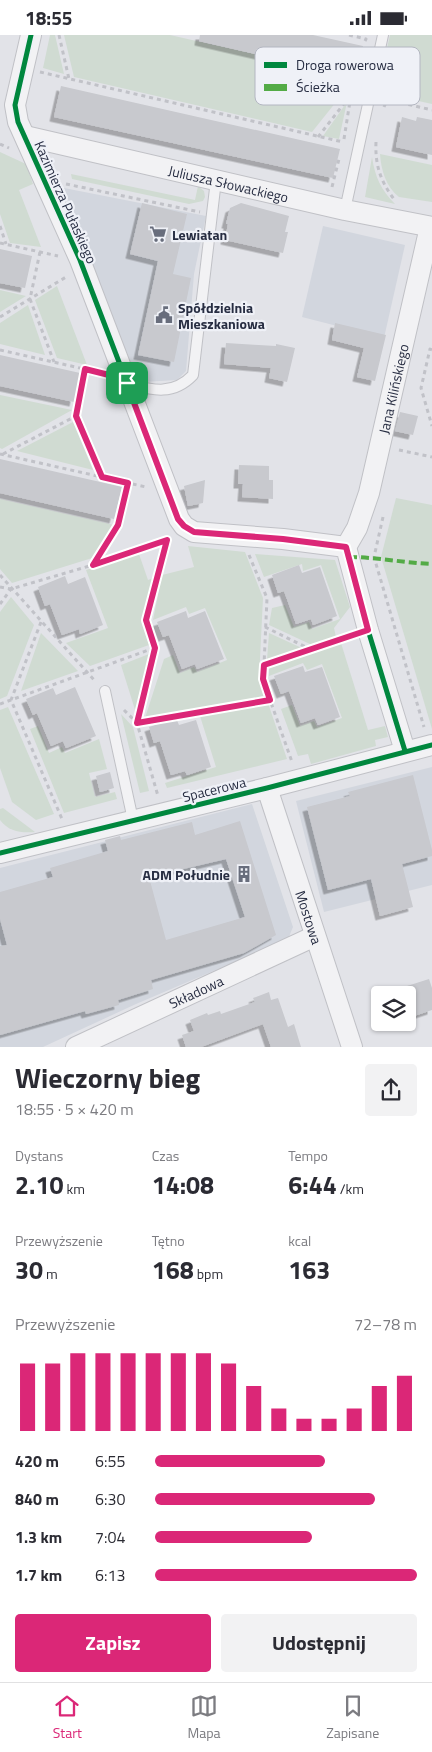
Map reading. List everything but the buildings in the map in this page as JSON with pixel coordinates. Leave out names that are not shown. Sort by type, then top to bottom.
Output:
[{"type":"street","name":"Kazimierza Pułaskiego","points":[[31,35],[15,105],[18,122],[81,264],[178,519],[184,526],[194,532],[283,539],[346,547]]},
{"type":"street","name":"Juliusza Słowackiego","points":[[25,136],[346,210],[431,227]]},
{"type":"street","name":"Jana Kilińskiego","points":[[346,547],[357,528],[369,493],[431,227]]},
{"type":"street","points":[[346,547],[368,630],[405,751]]},
{"type":"street","name":"Spacerowa","points":[[0,852],[268,788],[431,745]]},
{"type":"street","name":"Mostowa","points":[[268,788],[352,1047]]},
{"type":"street","name":"Składowa","points":[[76,1047],[315,936]]},
{"type":"lane","points":[[346,210],[368,105]]},
{"type":"lane","points":[[126,381],[152,390],[163,391],[186,383],[193,375],[216,180]]},
{"type":"lane","points":[[105,691],[133,821]]},
{"type":"path","points":[[59,35],[69,79]]},
{"type":"path","points":[[349,35],[366,39],[364,47]]},
{"type":"path","points":[[37,71],[343,142]]},
{"type":"path","points":[[318,137],[343,105]]},
{"type":"path","points":[[331,195],[349,105]]},
{"type":"path","points":[[382,115],[385,105]]},
{"type":"path","points":[[412,105],[432,109]]},
{"type":"path","points":[[377,136],[377,168],[386,189],[400,205]]},
{"type":"path","points":[[44,179],[212,214]]},
{"type":"path","points":[[0,226],[6,245]]},
{"type":"path","points":[[0,243],[81,264]]},
{"type":"path","points":[[40,252],[30,299],[54,362]]},
{"type":"path","points":[[0,317],[81,264]]},
{"type":"path","points":[[432,349],[430,349],[421,388],[432,426]]},
{"type":"path","points":[[0,350],[85,369],[126,381]]},
{"type":"path","points":[[85,369],[76,416],[102,477]]},
{"type":"path","points":[[1,454],[76,416]]},
{"type":"path","points":[[397,458],[399,449],[432,457]]},
{"type":"path","points":[[1,454],[168,492]]},
{"type":"path","points":[[93,565],[118,525],[128,483]]},
{"type":"path","points":[[384,512],[374,557],[431,745]]},
{"type":"path","points":[[0,587],[12,589],[93,565],[167,540],[146,620],[155,648],[137,723],[270,700]]},
{"type":"path","points":[[246,548],[267,598],[263,679],[292,762]]},
{"type":"path","points":[[0,575],[87,673]]},
{"type":"path","points":[[0,604],[12,589]]},
{"type":"path","points":[[41,622],[11,700],[63,820]]},
{"type":"path","points":[[266,627],[311,649]]},
{"type":"path","points":[[264,665],[368,630]]},
{"type":"path","points":[[0,704],[155,648]]},
{"type":"shaded area","points":[[50,35],[55,35],[64,74],[43,68]]},
{"type":"shaded area","points":[[64,35],[170,35],[255,54],[255,105],[334,105],[312,132],[74,77]]},
{"type":"shaded area","points":[[390,35],[432,35],[432,104],[420,101],[420,47],[387,47]]},
{"type":"shaded area","points":[[345,105],[346,105],[339,139],[323,136]]},
{"type":"shaded area","points":[[0,152],[26,164],[33,184],[19,190],[41,247],[10,243],[0,214]]},
{"type":"shaded area","points":[[380,154],[432,165],[432,202],[399,197],[394,193],[385,178]]},
{"type":"shaded area","points":[[372,157],[379,183],[395,204],[365,197]]},
{"type":"shaded area","points":[[71,174],[195,200],[198,186],[204,191],[205,197],[203,201],[189,204],[72,179]]},
{"type":"shaded area","points":[[64,188],[206,216],[194,274],[186,371],[177,380],[143,382],[133,379]]},
{"type":"shaded area","points":[[323,226],[405,245],[384,338],[302,317]]},
{"type":"shaded area","points":[[57,286],[87,365],[57,358],[35,300]]},
{"type":"shaded area","points":[[0,290],[26,296],[0,312]]},
{"type":"shaded area","points":[[28,305],[45,355],[0,344],[0,323]]},
{"type":"shaded area","points":[[0,395],[72,410],[2,449],[0,448]]},
{"type":"shaded area","points":[[73,422],[93,470],[17,451]]},
{"type":"shaded area","points":[[396,498],[432,505],[432,729],[381,557]]},
{"type":"shaded area","points":[[0,499],[114,525],[105,554],[12,583],[0,569]]},
{"type":"shaded area","points":[[188,546],[245,552],[263,598],[259,679],[267,698],[145,718],[164,659],[173,655],[180,673],[194,667],[197,672],[227,660],[205,608],[189,614],[186,607],[153,620],[162,575],[194,567]]},
{"type":"shaded area","points":[[139,554],[148,580],[153,578],[141,622],[149,645],[90,666],[66,643],[108,628],[86,570]]},
{"type":"shaded area","points":[[255,554],[335,560],[350,607],[334,628],[336,637],[312,645],[269,625],[272,608],[285,605],[294,627],[309,622],[312,629],[340,619],[321,565],[303,571],[302,564],[264,577]]},
{"type":"shaded area","points":[[11,597],[34,625],[7,696],[0,699],[0,612]]},
{"type":"shaded area","points":[[41,633],[78,671],[21,691]]},
{"type":"shaded area","points":[[269,633],[304,649],[267,660]]},
{"type":"shaded area","points":[[341,643],[368,730],[385,726],[388,737],[375,740],[376,746],[311,764],[308,754],[298,756],[281,709],[292,705],[300,726],[314,721],[317,727],[342,718],[322,664],[307,670],[303,663],[269,676],[269,668]]},
{"type":"shaded area","points":[[149,654],[136,713],[121,665]]},
{"type":"shaded area","points":[[268,703],[287,759],[167,788],[165,783],[216,767],[200,716]]},
{"type":"shaded area","points":[[8,707],[54,814],[36,820],[12,802],[0,768],[0,710]]},
{"type":"shaded area","points":[[121,714],[133,727],[149,791],[140,793]]},
{"type":"shaded area","points":[[38,726],[49,753],[62,747],[65,753],[99,739],[107,769],[89,773],[95,797],[115,792],[117,799],[64,813],[30,729]]},
{"type":"shaded area","points":[[432,767],[432,885],[324,912],[296,801]]},
{"type":"shaded area","points":[[252,804],[293,927],[288,939],[136,1004],[43,1047],[0,1047],[0,868]]},
{"type":"shaded area","points":[[3,808],[35,832],[20,832],[7,827],[0,820],[0,809]]},
{"type":"marked path","points":[[349,557],[432,564]]},
{"type":"cycle path","points":[[31,35],[15,105],[18,122],[80,260],[179,519],[184,526],[194,532],[283,539],[346,547],[368,630],[405,751]]},
{"type":"cycle path","points":[[0,853],[267,788],[432,745]]},
{"type":"place","name":"Lewiatan","points":[[158,234]]},
{"type":"place","name":"Spółdzielnia Mieszkaniowa","points":[[164,315]]},
{"type":"place","name":"ADM Południe","points":[[244,874]]},
{"type":"route","points":[[85,369],[125,379],[127,383],[178,519],[184,526],[194,532],[283,539],[346,547],[368,630],[264,665],[263,679],[270,700],[137,723],[155,648],[146,620],[167,540],[93,565],[118,525],[128,483],[102,477],[76,416],[85,369]]}]
